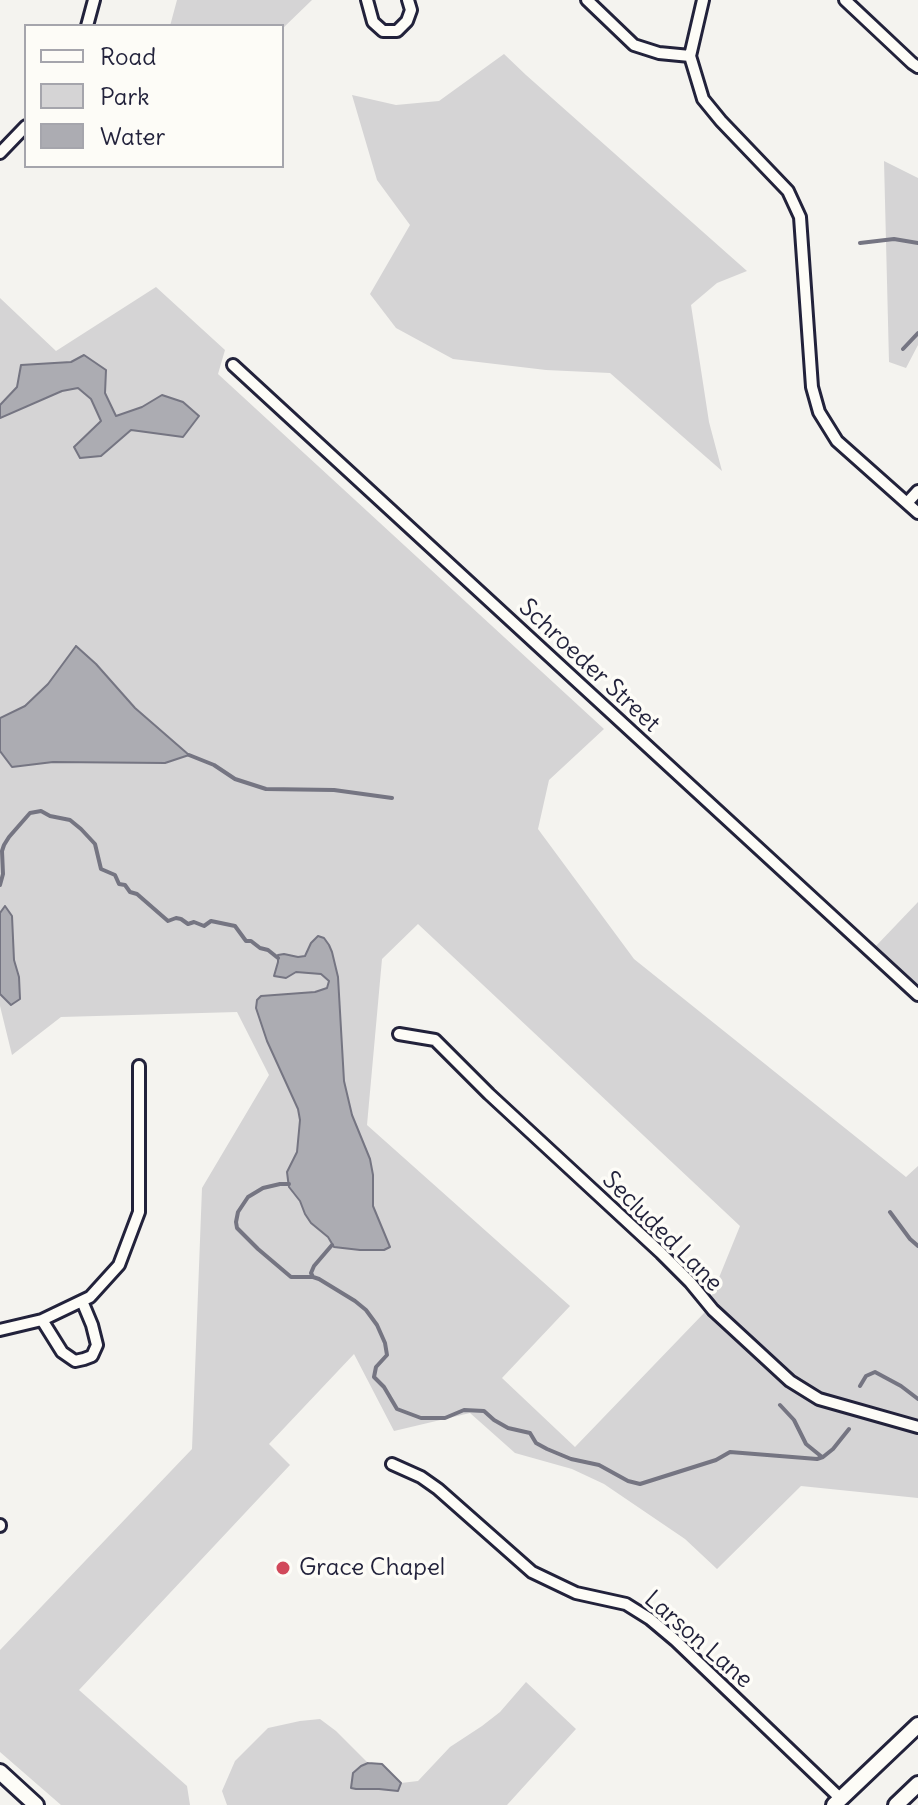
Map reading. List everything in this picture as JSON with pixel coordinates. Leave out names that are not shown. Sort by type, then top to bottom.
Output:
[{"type":"main road","points":[[837,1803],[918,1725]]},
{"type":"main road","points":[[0,1772],[36,1805]]},
{"type":"main road","points":[[896,1805],[918,1784]]},
{"type":"street","points":[[88,24],[94,0]]},
{"type":"street","points":[[367,0],[373,22],[383,31],[397,31],[407,21],[411,10],[408,0]]},
{"type":"street","points":[[587,0],[634,45],[659,53],[690,56]]},
{"type":"street","points":[[703,0],[690,56],[703,99],[788,191],[800,217],[812,387],[819,412],[837,441],[918,513]]},
{"type":"street","points":[[845,0],[918,67]]},
{"type":"street","points":[[0,153],[24,128]]},
{"type":"street","name":"Schroeder Street","points":[[233,365],[918,995]]},
{"type":"street","points":[[907,503],[918,491]]},
{"type":"street","name":"Secluded Lane","points":[[399,1034],[435,1040],[790,1381],[819,1399],[918,1427]]},
{"type":"street","points":[[0,1330],[42,1320],[90,1297],[119,1265],[139,1212],[139,1066]]},
{"type":"street","points":[[42,1320],[68,1358],[75,1361],[92,1356],[97,1345],[82,1301]]},
{"type":"street","name":"Larson Lane","points":[[392,1464],[421,1477],[438,1489],[532,1572],[576,1593],[626,1604],[650,1619],[675,1640],[837,1803]]},
{"type":"green space","points":[[177,0],[312,0],[284,27],[284,24],[171,24]]},
{"type":"green space","points":[[504,54],[747,271],[717,283],[691,305],[709,422],[722,471],[610,373],[546,370],[453,359],[396,328],[370,294],[410,225],[377,180],[352,95],[396,105],[439,101]]},
{"type":"green space","points":[[884,161],[918,178],[918,345],[906,368],[889,362]]},
{"type":"green space","points":[[156,287],[225,350],[218,374],[604,729],[549,780],[538,829],[634,959],[906,1177],[918,1166],[918,1498],[801,1486],[717,1569],[685,1539],[604,1484],[572,1469],[515,1453],[470,1413],[394,1431],[354,1354],[269,1444],[290,1465],[79,1690],[187,1786],[190,1805],[61,1805],[0,1752],[0,1650],[192,1449],[202,1188],[269,1075],[237,1012],[61,1017],[12,1055],[0,1006],[0,298],[56,351]],"holes":[[[418,924],[740,1226],[705,1312],[575,1447],[502,1378],[570,1306],[367,1125],[382,959]]]},
{"type":"green space","points":[[918,902],[918,995],[875,947]]},
{"type":"green space","points":[[526,1682],[576,1729],[507,1805],[227,1805],[222,1791],[235,1761],[268,1728],[320,1719],[368,1763],[361,1766],[356,1789],[398,1791],[401,1783],[418,1781],[450,1747],[500,1712]]},
{"type":"water","points":[[84,355],[106,370],[105,393],[116,416],[142,407],[162,395],[183,402],[199,416],[183,437],[131,430],[101,456],[80,458],[74,447],[101,421],[91,399],[78,388],[62,391],[0,418],[0,405],[17,387],[21,365],[71,362]]},
{"type":"water","points":[[76,646],[135,708],[189,755],[165,763],[53,762],[12,767],[0,751],[0,718],[25,706],[48,684]]},
{"type":"water","points":[[5,906],[12,916],[14,960],[19,977],[20,999],[11,1005],[0,994],[0,913]]},
{"type":"water","points":[[318,936],[329,945],[338,977],[344,1081],[352,1115],[370,1159],[373,1206],[390,1247],[384,1250],[334,1247],[328,1237],[311,1223],[289,1187],[287,1172],[297,1152],[298,1109],[267,1041],[256,1008],[261,996],[315,992],[327,988],[329,981],[321,974],[296,972],[286,978],[274,976],[278,955],[305,956]]},
{"type":"water","points":[[368,1763],[382,1764],[401,1783],[398,1791],[351,1788],[353,1773]]},
{"type":"waterway","points":[[860,243],[894,239],[918,243]]},
{"type":"waterway","points":[[903,349],[918,333]]},
{"type":"waterway","points":[[189,755],[214,765],[235,779],[266,789],[334,790],[392,798]]},
{"type":"waterway","points":[[0,885],[4,845],[30,813],[41,811],[70,820],[81,829],[95,844],[101,869],[115,875],[119,884],[137,894],[168,921],[176,918],[188,924],[194,922],[204,926],[211,921],[235,926],[246,941],[278,958]]},
{"type":"waterway","points":[[289,1184],[263,1188],[248,1197],[238,1212],[237,1228],[291,1277],[319,1279],[366,1310],[377,1325],[387,1355],[376,1367],[374,1377],[397,1409],[421,1418],[445,1418],[464,1410],[484,1411],[508,1428],[530,1433],[536,1443],[547,1449],[571,1459],[599,1465],[640,1484],[716,1460],[730,1452],[817,1459],[833,1449],[849,1429]]},
{"type":"waterway","points":[[890,1212],[918,1246]]},
{"type":"waterway","points":[[313,1277],[314,1266],[332,1245]]},
{"type":"waterway","points":[[860,1386],[866,1376],[875,1372],[918,1399]]},
{"type":"waterway","points":[[780,1405],[794,1420],[806,1444],[822,1457]]},
{"type":"place","name":"Grace Chapel","points":[[283,1568]]}]
